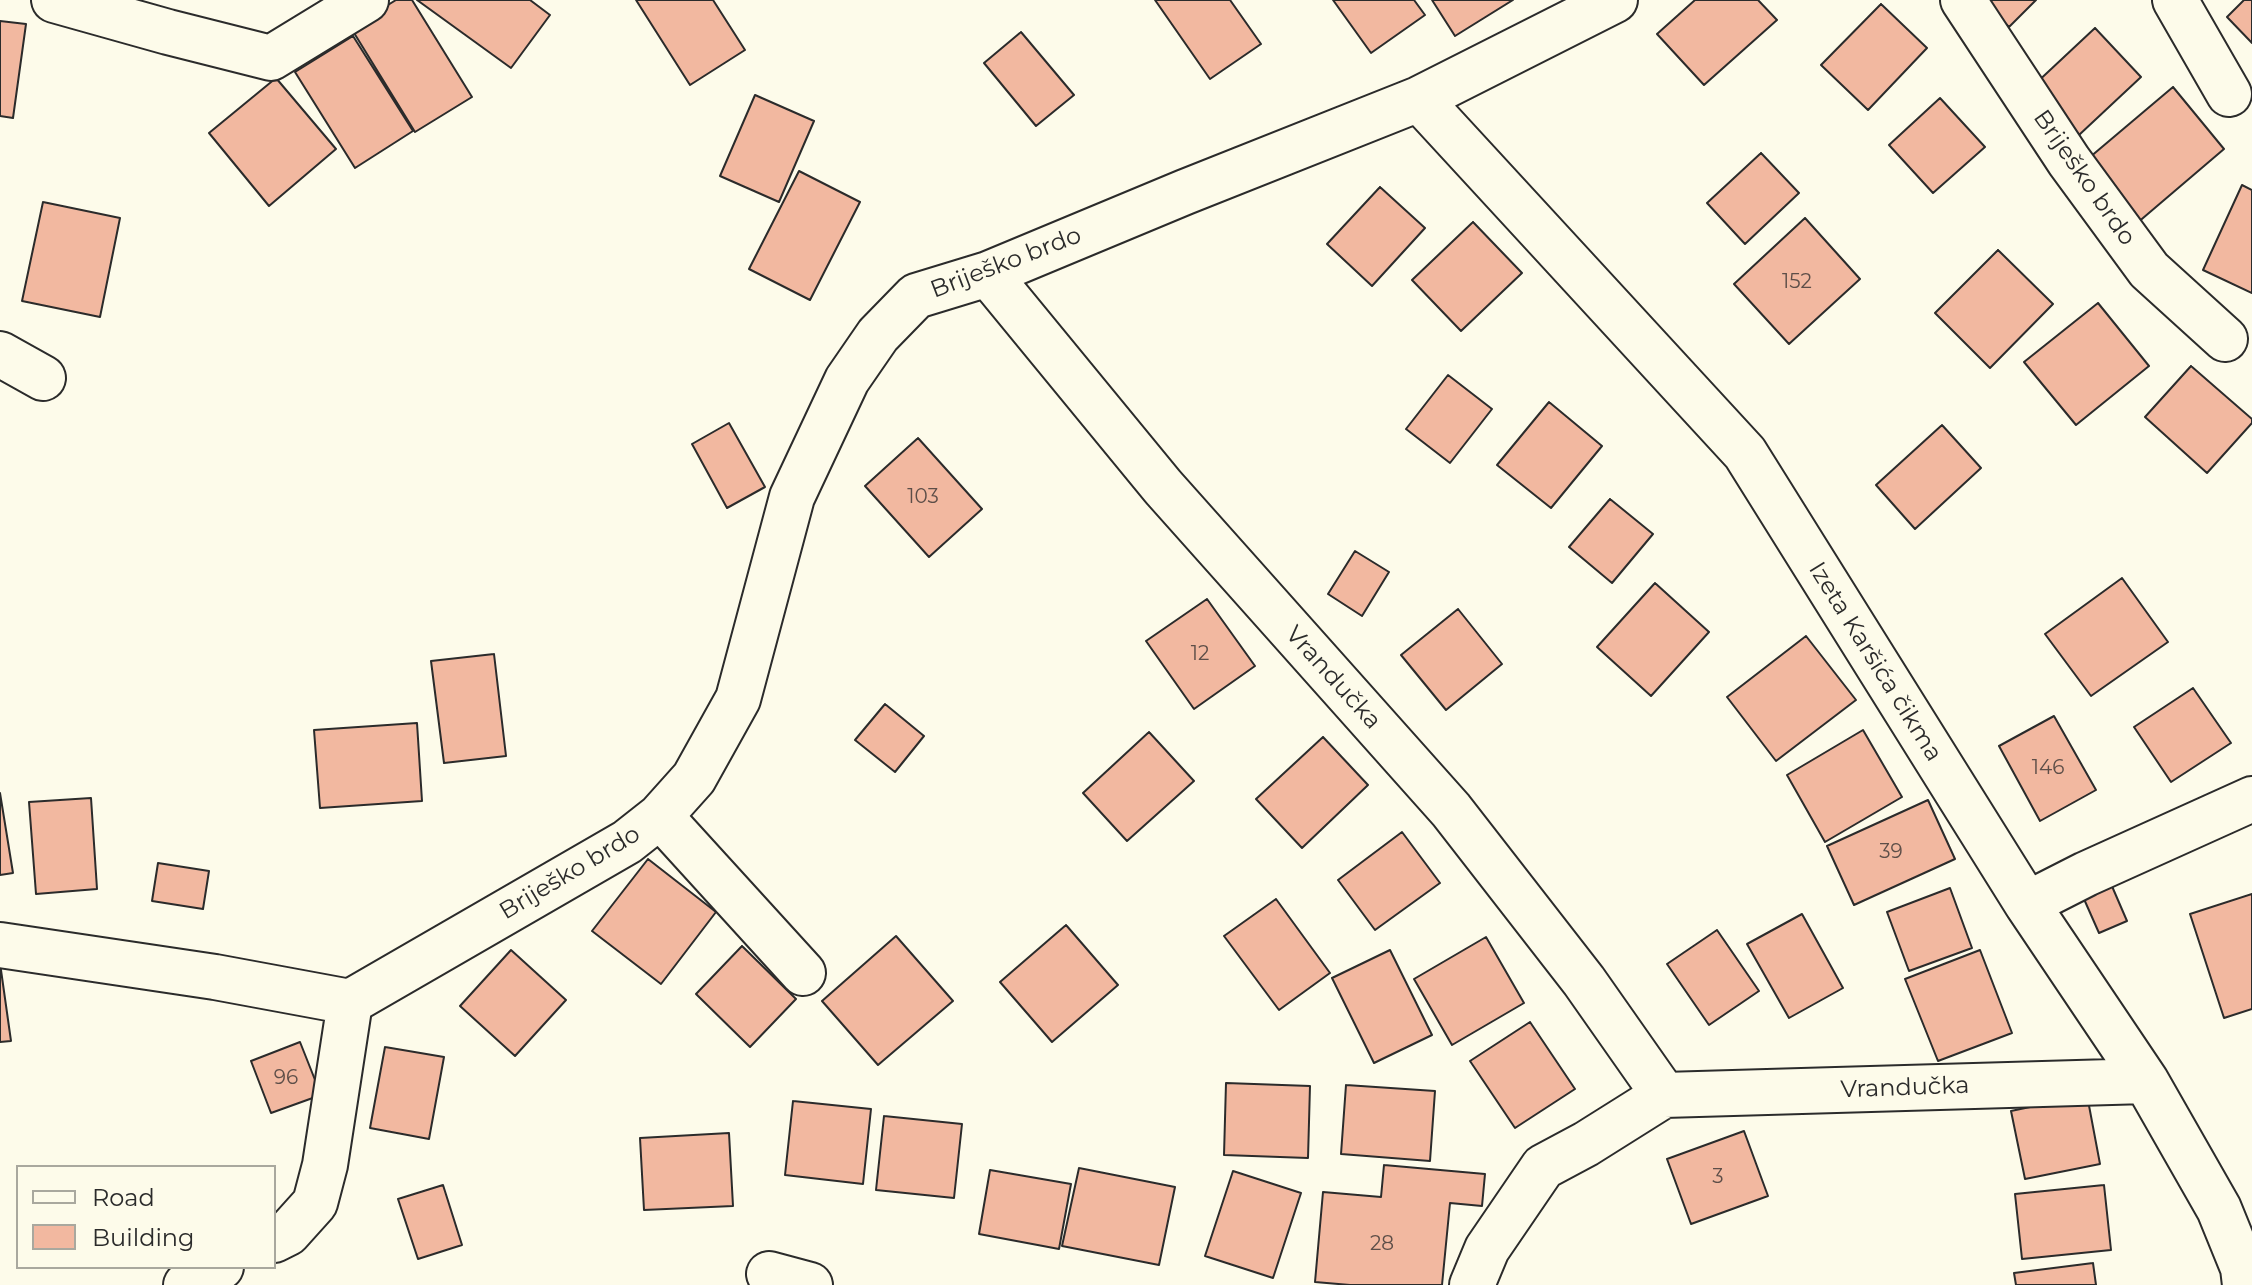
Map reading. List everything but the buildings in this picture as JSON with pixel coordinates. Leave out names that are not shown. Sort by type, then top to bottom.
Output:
[{"type":"street","points":[[59,1],[271,58],[366,0]]},
{"type":"street","name":"Briješko brdo","points":[[1963,0],[2069,161],[2149,270],[2225,339]]},
{"type":"street","points":[[2175,0],[2229,94]]},
{"type":"street","name":"Briješko brdo","points":[[350,1002],[627,842],[660,816],[694,778],[738,699],[792,497],[847,380],[878,335],[916,296],[988,274],[1419,99],[1591,5]]},
{"type":"street","name":"Izeta Karšića čikma","points":[[1419,99],[1745,453],[2027,904],[2146,1081],[2219,1209],[2243,1268],[2245,1285]]},
{"type":"street","name":"Vrandučka","points":[[988,274],[1163,487],[1451,810],[1584,981],[1664,1095],[2146,1081]]},
{"type":"street","points":[[0,354],[43,378]]},
{"type":"street","points":[[2027,904],[2252,799]]},
{"type":"street","points":[[660,816],[803,973]]},
{"type":"street","points":[[0,945],[215,977],[350,1002],[325,1165],[315,1203],[288,1233],[276,1239]]},
{"type":"street","points":[[1472,1285],[1487,1249],[1543,1167],[1664,1095]]},
{"type":"street","points":[[186,1285],[217,1269]]}]
